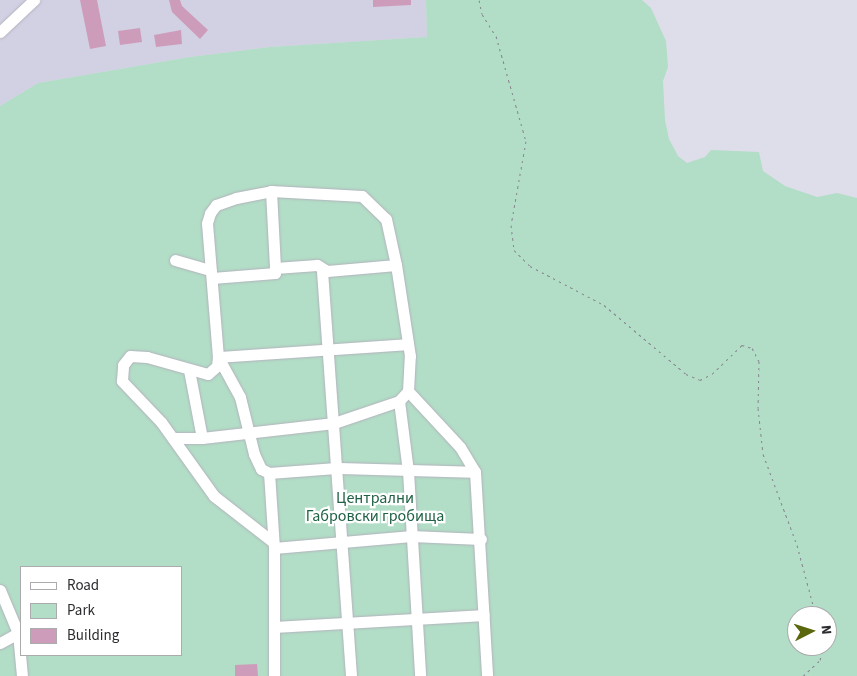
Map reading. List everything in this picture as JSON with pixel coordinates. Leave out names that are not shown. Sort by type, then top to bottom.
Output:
[{"type":"lane","points":[[0,32],[34,0]]},
{"type":"lane","points":[[175,260],[212,274],[275,273],[271,191]]},
{"type":"lane","points":[[481,538],[411,536],[341,544],[274,545],[214,496],[193,463],[122,381],[123,365],[130,356],[147,357],[208,374],[216,366],[218,357],[207,223],[210,213],[216,205],[236,198],[271,191],[362,196],[386,218],[396,265],[408,344],[408,391],[460,447],[476,472],[481,538],[487,676]]},
{"type":"lane","points":[[322,271],[396,265]]},
{"type":"lane","points":[[275,268],[317,266],[322,271],[351,676]]},
{"type":"lane","points":[[218,357],[408,344]]},
{"type":"lane","points":[[218,357],[240,397],[257,462],[262,469],[269,473],[336,468],[476,472]]},
{"type":"lane","points":[[189,370],[202,438]]},
{"type":"lane","points":[[173,438],[202,438],[334,423],[398,401],[408,391]]},
{"type":"lane","points":[[398,401],[408,470],[420,676]]},
{"type":"lane","points":[[269,473],[274,545],[274,676]]},
{"type":"lane","points":[[0,590],[18,633],[20,654]]},
{"type":"lane","points":[[275,627],[417,617],[484,615]]},
{"type":"lane","points":[[0,643],[18,633]]},
{"type":"lane","points":[[20,656],[22,676]]},
{"type":"path","points":[[478,0],[482,14],[496,36],[526,141],[511,225],[514,250],[530,266],[604,305],[693,377],[700,380],[712,374],[742,345],[752,348],[759,361],[758,408],[763,454],[797,545],[813,606]]},
{"type":"path","points":[[803,676],[820,660],[821,656]]},
{"type":"shaded area","points":[[0,0],[426,0],[427,37],[270,47],[190,57],[38,83],[0,106]]},
{"type":"green space","name":"Централни Габровски гробища","points":[[426,0],[642,0],[651,8],[666,41],[668,67],[663,81],[665,120],[669,139],[678,156],[687,163],[705,157],[711,150],[759,152],[763,171],[785,186],[817,197],[837,193],[857,198],[857,676],[0,676],[0,106],[38,83],[190,57],[270,47],[427,37]]},
{"type":"building","points":[[80,0],[97,0],[106,46],[90,49]]},
{"type":"building","points":[[169,0],[180,0],[182,6],[208,30],[200,39],[172,12]]},
{"type":"building","points":[[373,0],[411,0],[411,5],[373,7]]},
{"type":"building","points":[[140,28],[142,42],[120,45],[118,31]]},
{"type":"building","points":[[181,30],[182,44],[156,47],[154,35]]},
{"type":"building","points":[[257,664],[258,676],[235,676],[235,665]]}]
